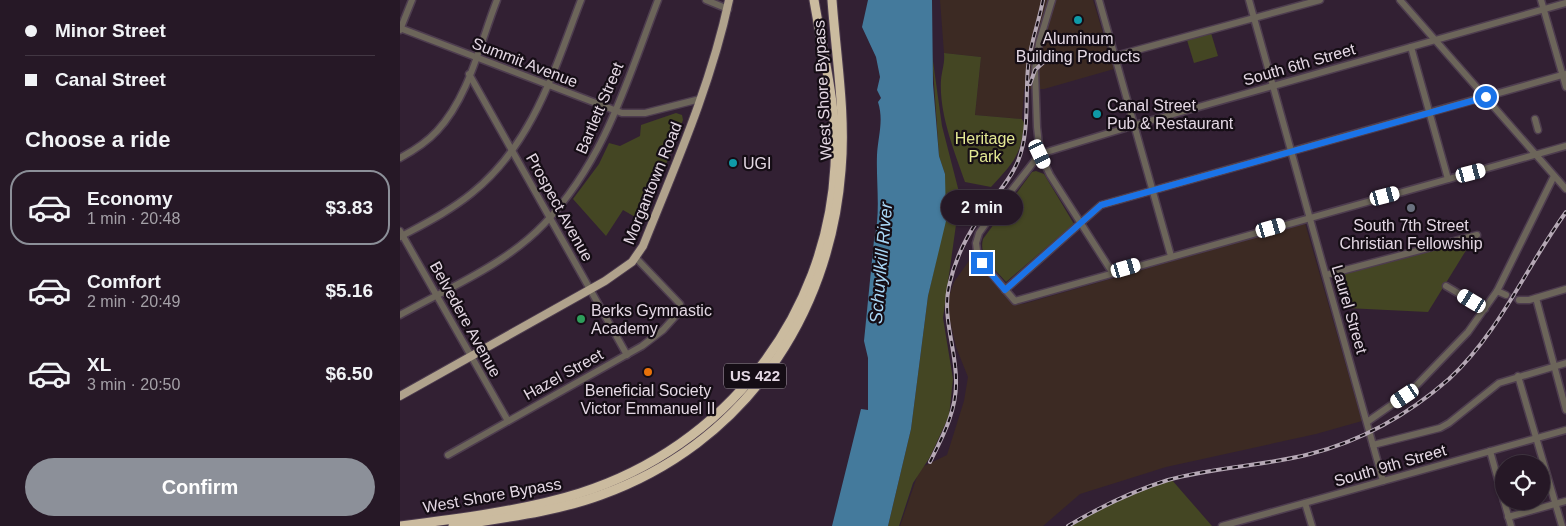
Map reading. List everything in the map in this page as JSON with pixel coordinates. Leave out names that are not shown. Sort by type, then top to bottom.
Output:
[{"type":"highway","name":"West Shore Bypass","points":[[453,526],[587,500],[635,481],[669,462],[703,438],[741,403],[776,362],[807,307],[821,275],[833,235],[841,169],[842,127],[832,0]]},
{"type":"highway","name":"West Shore Bypass","points":[[400,526],[536,505],[580,493],[616,480],[645,465],[699,431],[728,406],[755,376],[782,339],[798,309],[820,252],[830,209],[835,172],[835,137],[815,2]]},
{"type":"main road","name":"Morgantown Road","points":[[400,396],[590,290],[636,258],[644,246],[700,99],[714,58],[730,0]]},
{"type":"street","points":[[400,29],[412,0]]},
{"type":"street","points":[[400,158],[427,141],[445,122],[459,100],[497,0]]},
{"type":"street","points":[[401,234],[470,195],[513,152],[538,112],[581,0]]},
{"type":"street","name":"Bartlett Street","points":[[400,315],[507,254],[544,224],[589,167],[616,111],[658,0]]},
{"type":"street","points":[[706,0],[728,8]]},
{"type":"street","points":[[1099,0],[1172,256]]},
{"type":"street","name":"Laurel Street","points":[[1249,0],[1383,481]]},
{"type":"street","points":[[1115,56],[1320,0]]},
{"type":"street","points":[[1400,0],[1566,189]]},
{"type":"street","points":[[1542,0],[1566,87]]},
{"type":"street","points":[[1054,1],[1039,42],[1036,70],[1037,127],[1040,154],[1052,178],[1112,272]]},
{"type":"street","name":"South 6th Street","points":[[1040,154],[1135,125],[1566,3]]},
{"type":"street","name":"Summit Avenue","points":[[400,29],[616,111],[638,114],[700,99]]},
{"type":"street","points":[[1411,46],[1448,179]]},
{"type":"street","name":"Prospect Avenue","points":[[469,74],[627,354]]},
{"type":"street","points":[[1005,290],[1101,205],[1564,75]]},
{"type":"street","points":[[1535,119],[1538,130]]},
{"type":"street","points":[[1040,154],[989,219],[979,233],[976,243],[978,258],[1015,301],[1112,272],[1566,146]]},
{"type":"street","points":[[1367,422],[1410,392],[1463,338],[1497,291],[1554,176]]},
{"type":"street","name":"Belvedere Avenue","points":[[401,234],[508,421]]},
{"type":"street","points":[[1326,275],[1476,235]]},
{"type":"street","name":"Hazel Street","points":[[448,455],[627,354],[663,330],[680,314],[681,306],[636,258]]},
{"type":"street","points":[[1446,286],[1485,308]]},
{"type":"street","points":[[1519,300],[1536,298],[1566,289]]},
{"type":"street","points":[[1497,291],[1506,295]]},
{"type":"street","points":[[1536,298],[1566,410]]},
{"type":"street","points":[[1373,446],[1442,427],[1499,383],[1566,363]]},
{"type":"street","points":[[1518,376],[1562,526]]},
{"type":"street","name":"South 9th Street","points":[[1222,526],[1566,430]]},
{"type":"street","points":[[1490,451],[1495,469]]},
{"type":"street","points":[[1508,518],[1566,501]]},
{"type":"street","points":[[1306,503],[1312,526]]},
{"type":"street","points":[[1506,510],[1511,526]]},
{"type":"shaded area","points":[[940,0],[1093,0],[1114,69],[1044,89],[1024,89],[1022,119],[975,115],[981,57],[944,53]]},
{"type":"shaded area","points":[[1305,223],[1362,421],[1316,434],[1166,467],[1080,494],[1043,526],[900,526],[920,468],[947,455],[964,401],[968,377],[956,347],[949,317],[948,299],[954,282],[971,258],[1013,304],[1023,304]]},
{"type":"green space","points":[[1211,33],[1218,56],[1194,63],[1187,40]]},
{"type":"green space","name":"Heritage Park","points":[[944,53],[981,57],[975,115],[1022,119],[1024,123],[1021,143],[1015,158],[991,187],[965,182],[956,157],[942,106],[941,80]]},
{"type":"green space","points":[[932,54],[942,126],[960,196],[943,318],[953,379],[949,416],[930,457],[913,483],[899,526],[888,526],[911,429],[928,296],[936,261],[945,174],[939,156]]},
{"type":"green space","points":[[676,113],[682,115],[683,120],[644,222],[623,210],[606,236],[573,199],[599,164],[609,143],[620,146],[640,136],[641,125]]},
{"type":"green space","points":[[1036,171],[1044,174],[1074,224],[1006,282],[985,257],[982,246],[983,239],[1032,172]]},
{"type":"green space","points":[[1473,239],[1428,312],[1346,308],[1336,275]]},
{"type":"green space","points":[[1171,479],[1212,526],[1068,526],[1117,500]]},
{"type":"water","name":"Schuylkill River","points":[[868,0],[932,0],[933,84],[939,156],[945,174],[946,221],[928,296],[911,429],[888,526],[832,526],[861,409],[868,410],[868,358],[864,341],[877,219],[877,155],[881,122],[878,102],[881,98],[877,90],[880,77],[876,57],[862,27]]},
{"type":"waterway","points":[[944,215],[958,219]]},
{"type":"tunnel","points":[[1506,295],[1519,300]]},
{"type":"railway","points":[[930,462],[952,412],[956,391],[955,368],[947,310],[951,277],[960,252],[969,235],[1010,177],[1022,150],[1026,126],[1029,58],[1043,0]]},
{"type":"railway","points":[[1030,84],[1035,70],[1046,60]]},
{"type":"railway","points":[[1068,526],[1092,512],[1155,484],[1203,472],[1310,454],[1348,442],[1401,415],[1434,392],[1467,361],[1498,320],[1566,212]]},
{"type":"place","name":"Aluminum Building Products","points":[[1078,20]]},
{"type":"place","name":"Canal Street Pub & Restaurant","points":[[1097,114]]},
{"type":"place","name":"UGI","points":[[733,163]]},
{"type":"place","name":"South 7th Street Christian Fellowship","points":[[1411,208]]},
{"type":"place","name":"Berks Gymnastic Academy","points":[[581,319]]},
{"type":"place","name":"Beneficial Society Victor Emmanuel II","points":[[648,372]]},
{"type":"route","points":[[982,263],[1005,290],[1101,205],[1486,97]]}]
